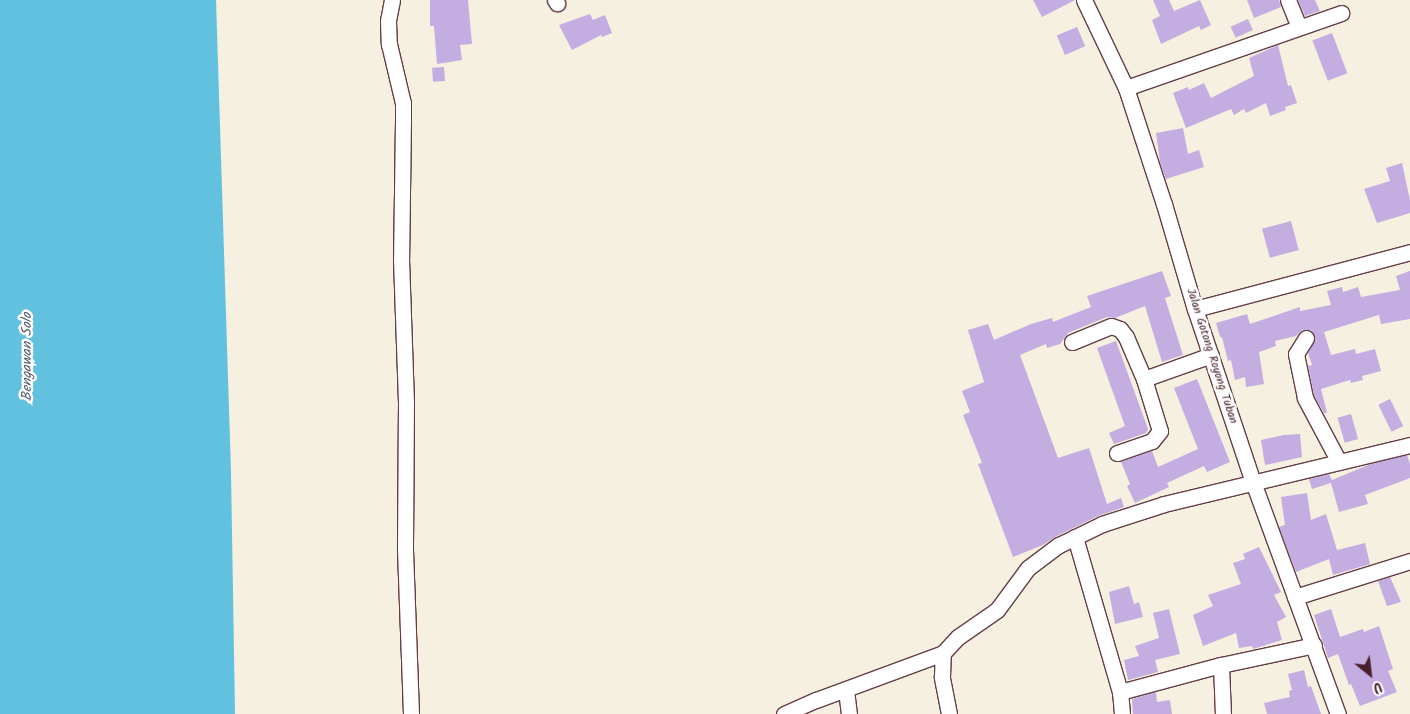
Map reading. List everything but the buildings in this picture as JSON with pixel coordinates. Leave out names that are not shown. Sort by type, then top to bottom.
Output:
[{"type":"street","points":[[392,0],[388,21],[389,44],[403,103],[404,121],[401,259],[406,402],[405,550],[411,714]]},
{"type":"street","name":"Jalan Gotong Royong Tuban","points":[[1084,0],[1126,88],[1164,204],[1195,309],[1254,482],[1338,714]]},
{"type":"street","points":[[1288,0],[1299,27]]},
{"type":"street","points":[[1126,88],[1341,13]]},
{"type":"street","points":[[1195,309],[1410,252]]},
{"type":"street","points":[[1072,342],[1111,326],[1120,329],[1126,337],[1144,379],[1160,431],[1152,441],[1117,453]]},
{"type":"street","points":[[1306,338],[1296,354],[1305,398],[1339,462]]},
{"type":"street","points":[[1144,379],[1211,355]]},
{"type":"street","points":[[784,714],[943,653],[958,637],[997,610],[1028,568],[1058,545],[1102,524],[1164,504],[1410,445]]},
{"type":"street","points":[[1075,537],[1120,692],[1122,714]]},
{"type":"street","points":[[1295,597],[1410,561]]},
{"type":"street","points":[[1120,692],[1221,665],[1314,645]]},
{"type":"street","points":[[943,653],[942,677],[949,714]]},
{"type":"street","points":[[1221,665],[1223,714]]},
{"type":"street","points":[[846,690],[849,714]]},
{"type":"water","name":"Bengawan Solo","points":[[0,0],[216,0],[231,472],[235,714],[0,714]]}]
